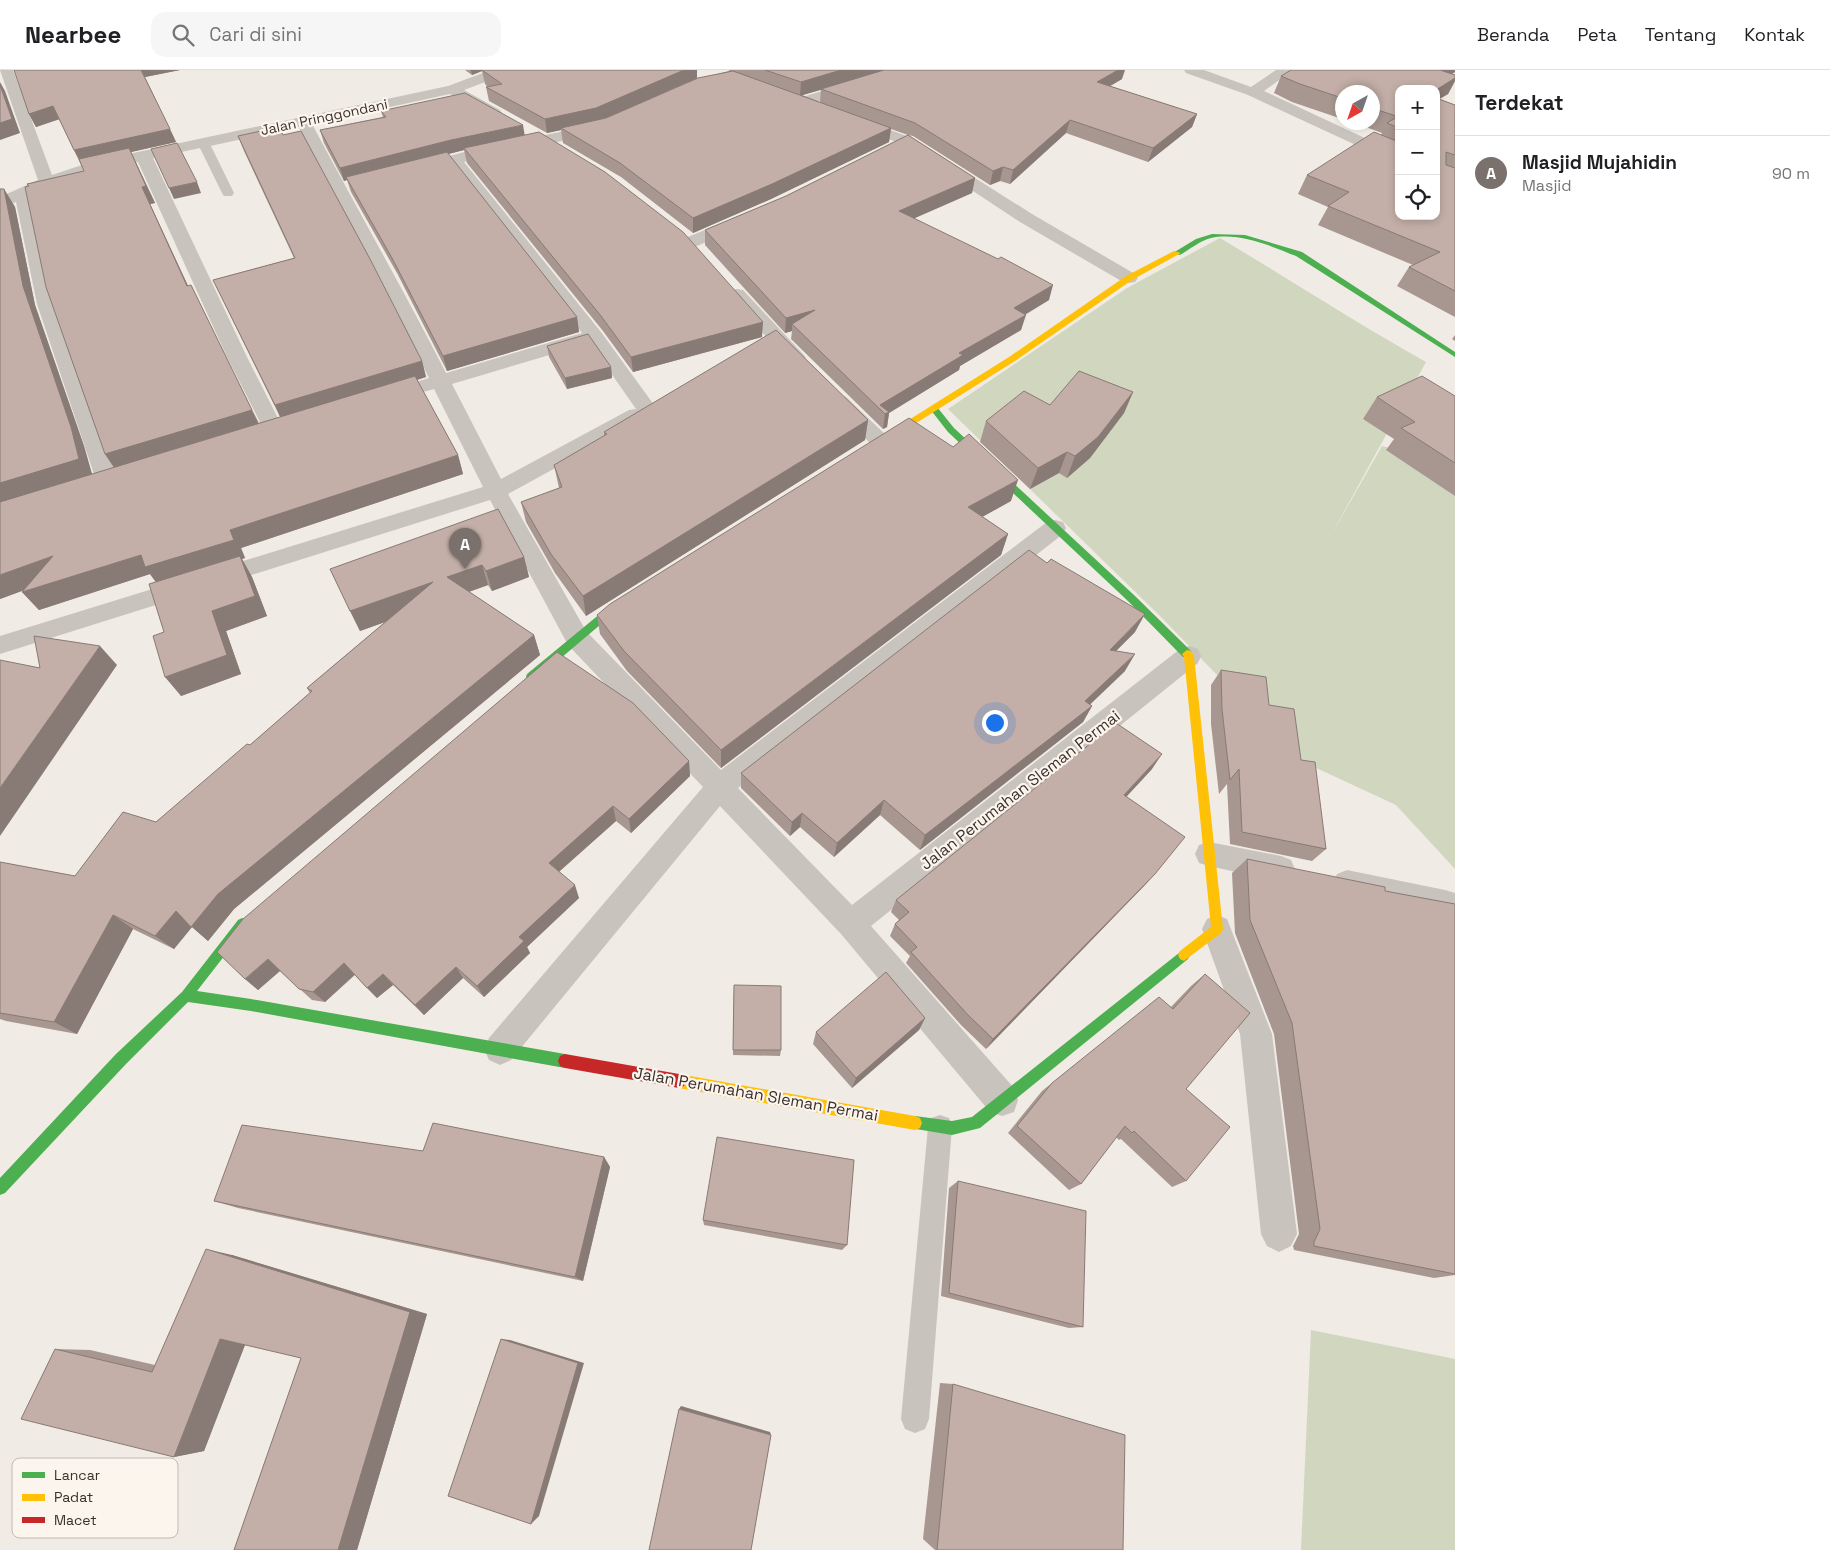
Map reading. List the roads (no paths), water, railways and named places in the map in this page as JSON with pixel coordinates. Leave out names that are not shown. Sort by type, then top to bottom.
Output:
[{"type":"street","points":[[6,70],[47,182]]},
{"type":"street","name":"Jalan Pringgondani","points":[[0,203],[47,182],[91,167],[452,89],[504,70]]},
{"type":"street","points":[[801,102],[905,70]]},
{"type":"street","points":[[1191,70],[1253,92],[1395,158]]},
{"type":"street","points":[[1253,92],[1286,70]]},
{"type":"street","points":[[452,89],[568,154]]},
{"type":"street","points":[[783,95],[827,112]]},
{"type":"street","points":[[845,118],[906,141],[1026,218],[1129,278]]},
{"type":"street","points":[[304,122],[338,189],[386,274],[496,491],[577,638],[851,924],[1002,1100]]},
{"type":"street","points":[[400,173],[602,128],[616,122]]},
{"type":"street","points":[[889,149],[906,141]]},
{"type":"street","points":[[144,156],[238,358],[275,432]]},
{"type":"street","points":[[0,645],[496,491],[656,404],[594,336],[454,160]]},
{"type":"street","points":[[338,189],[356,184]]},
{"type":"street","points":[[22,193],[46,304],[96,445],[107,484]]},
{"type":"street","points":[[691,242],[752,216]]},
{"type":"street","points":[[676,230],[691,242],[704,257]]},
{"type":"street","points":[[826,387],[877,444],[1069,321],[1129,278],[1210,236],[1224,235],[1270,243],[1299,254],[1455,355]]},
{"type":"street","points":[[724,280],[768,344],[805,367]]},
{"type":"street","points":[[403,392],[594,336]]},
{"type":"street","points":[[934,409],[951,430],[1132,599],[1189,656],[1218,930],[1256,1034],[1280,1234]]},
{"type":"street","points":[[500,1049],[720,786],[1055,528]]},
{"type":"street","points":[[524,683],[604,616],[637,595]]},
{"type":"street","name":"Jalan Perumahan Sleman Permai","points":[[851,924],[1189,656]]},
{"type":"street","points":[[1209,854],[1450,904]]},
{"type":"street","points":[[0,1188],[121,1059],[186,996],[244,920],[252,914]]},
{"type":"street","name":"Jalan Perumahan Sleman Permai","points":[[186,996],[251,1005],[959,1129],[974,1126],[1002,1100],[1218,930]]},
{"type":"lane","points":[[204,144],[228,193]]},
{"type":"lane","points":[[915,1419],[940,1127]]},
{"type":"place","name":"Masjid Mujahidin","points":[[465,569]]}]
